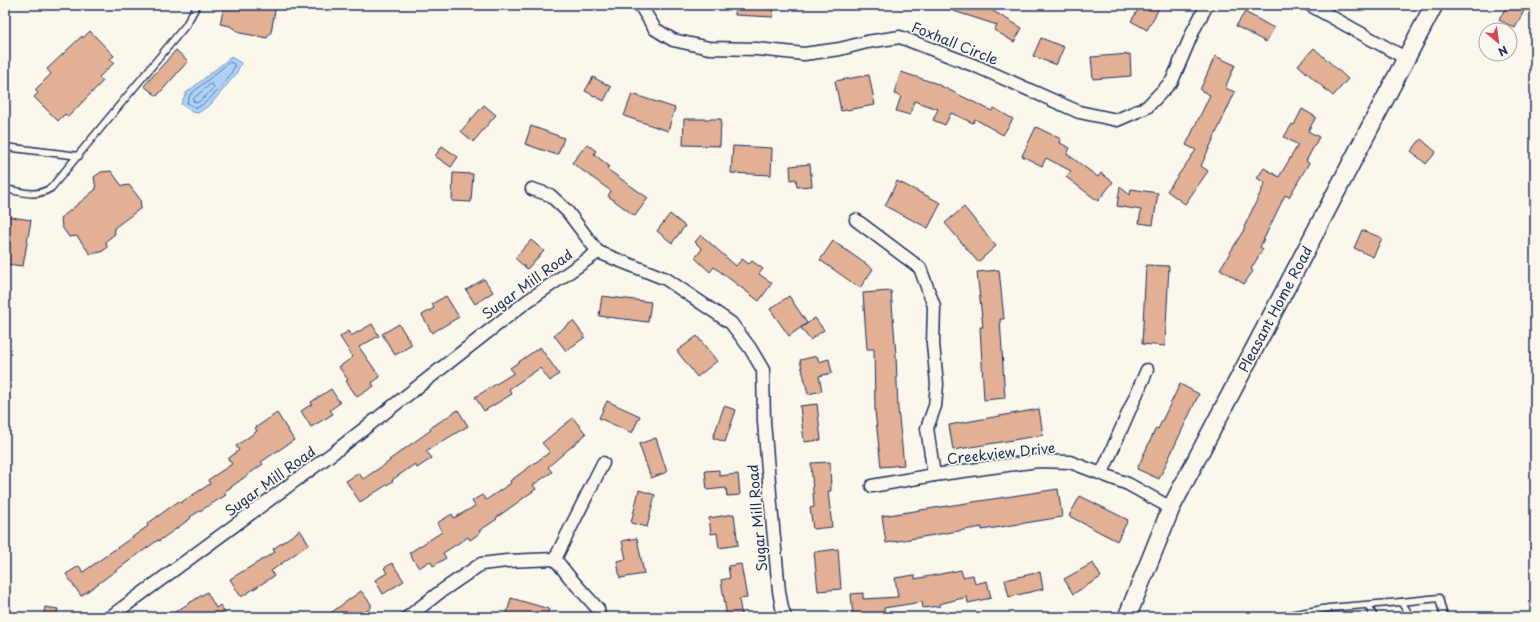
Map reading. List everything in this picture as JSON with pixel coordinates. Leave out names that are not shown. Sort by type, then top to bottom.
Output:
[{"type":"main road","name":"Pleasant Home Road","points":[[1127,617],[1171,508],[1434,5]]},
{"type":"street","name":"Foxhall Circle","points":[[640,5],[655,29],[673,40],[709,48],[757,49],[804,54],[840,49],[867,42],[900,37],[978,67],[1079,112],[1117,120],[1147,107],[1172,81],[1194,29],[1207,5]]},
{"type":"street","points":[[1310,5],[1407,59]]},
{"type":"street","points":[[532,189],[550,195],[561,206],[598,252]]},
{"type":"street","points":[[856,220],[920,268],[934,306],[933,344],[937,384],[935,406],[927,428],[934,475]]},
{"type":"street","name":"Sugar Mill Road","points":[[110,617],[337,450],[526,302],[598,252],[666,279],[730,323],[750,348],[763,370],[764,422],[772,525],[779,591],[782,608],[786,617]]},
{"type":"street","points":[[1102,473],[1147,370]]},
{"type":"street","name":"Creekview Drive","points":[[872,486],[934,475],[1038,461],[1070,462],[1128,484],[1171,508]]},
{"type":"street","points":[[554,559],[603,463]]},
{"type":"street","points":[[408,617],[440,592],[482,564],[507,561],[554,559]]},
{"type":"street","points":[[554,559],[570,579],[598,609],[599,617]]},
{"type":"lane","points":[[5,189],[42,194],[51,188],[186,25],[197,5]]},
{"type":"lane","points":[[5,146],[79,156]]},
{"type":"lane","points":[[1278,617],[1303,615],[1329,608],[1438,598],[1444,617]]},
{"type":"lane","points":[[1401,602],[1411,617]]},
{"type":"lane","points":[[1368,605],[1374,617]]},
{"type":"water","points":[[231,57],[241,63],[236,74],[211,104],[198,113],[192,112],[181,104],[186,93]]},
{"type":"building","points":[[229,5],[276,5],[271,32],[267,38],[240,33],[230,26],[220,24],[224,6],[229,7]]},
{"type":"building","points":[[735,5],[774,5],[773,17],[735,15]]},
{"type":"building","points":[[941,5],[989,5],[988,8],[1022,28],[1014,42],[994,30],[997,25],[941,7]]},
{"type":"building","points":[[1141,5],[1161,5],[1147,30],[1131,21]]},
{"type":"building","points":[[1507,5],[1527,5],[1518,22],[1503,22],[1499,20]]},
{"type":"building","points":[[1245,12],[1274,28],[1266,42],[1236,26]]},
{"type":"building","points":[[90,31],[114,56],[110,59],[114,63],[99,77],[103,81],[68,117],[65,114],[58,121],[34,97],[38,93],[35,90],[51,74],[47,69],[82,36],[83,38]]},
{"type":"building","points":[[1041,38],[1064,47],[1056,65],[1033,56]]},
{"type":"building","points":[[1314,48],[1348,79],[1333,96],[1298,65]]},
{"type":"building","points":[[176,50],[188,61],[157,96],[144,86]]},
{"type":"building","points":[[1130,54],[1131,76],[1093,79],[1091,57]]},
{"type":"building","points":[[1215,56],[1235,65],[1225,88],[1235,92],[1201,166],[1208,171],[1185,204],[1167,191],[1196,150],[1186,145],[1210,95],[1200,90]]},
{"type":"building","points":[[901,72],[935,83],[992,111],[994,108],[1013,119],[1003,135],[975,119],[973,123],[951,113],[945,125],[933,120],[938,109],[914,101],[910,115],[896,111],[901,96],[894,94]]},
{"type":"building","points":[[869,75],[875,105],[841,111],[835,81]]},
{"type":"building","points":[[593,77],[611,87],[604,101],[585,91]]},
{"type":"building","points":[[632,94],[675,108],[668,131],[624,116]]},
{"type":"building","points":[[484,105],[496,115],[473,142],[461,131]]},
{"type":"building","points":[[1302,109],[1316,117],[1308,131],[1319,137],[1306,161],[1309,163],[1289,197],[1285,195],[1260,247],[1263,249],[1251,269],[1253,271],[1244,284],[1220,269],[1245,228],[1244,227],[1265,183],[1257,178],[1264,168],[1279,177],[1298,145],[1284,137],[1292,124],[1294,125]]},
{"type":"building","points":[[684,119],[721,119],[720,146],[683,145]]},
{"type":"building","points":[[531,126],[564,138],[558,154],[525,144]]},
{"type":"building","points":[[1036,127],[1061,139],[1060,143],[1070,148],[1067,154],[1098,177],[1101,173],[1113,182],[1098,201],[1066,177],[1071,171],[1046,158],[1042,166],[1022,156]]},
{"type":"building","points":[[1421,139],[1436,152],[1426,164],[1411,151]]},
{"type":"building","points":[[587,144],[596,151],[594,154],[609,166],[607,169],[648,198],[635,216],[608,196],[611,191],[572,163]]},
{"type":"building","points":[[442,146],[458,157],[451,167],[435,156]]},
{"type":"building","points":[[733,146],[772,148],[771,175],[731,173]]},
{"type":"building","points":[[810,164],[812,186],[797,187],[796,179],[791,180],[790,166]]},
{"type":"building","points":[[111,171],[122,186],[129,185],[140,199],[141,208],[114,228],[115,234],[106,241],[107,248],[101,252],[90,254],[77,236],[69,237],[62,227],[61,218],[96,189],[94,177],[101,172]]},
{"type":"building","points":[[453,173],[473,174],[471,202],[452,201]]},
{"type":"building","points":[[897,181],[941,203],[928,228],[885,206]]},
{"type":"building","points":[[1120,187],[1130,195],[1131,189],[1158,193],[1153,225],[1139,223],[1141,210],[1117,206]]},
{"type":"building","points":[[964,207],[996,246],[978,262],[945,223]]},
{"type":"building","points":[[670,214],[685,226],[672,243],[657,231]]},
{"type":"building","points":[[5,216],[31,220],[23,266],[5,264]]},
{"type":"building","points":[[1362,230],[1382,238],[1373,257],[1354,248]]},
{"type":"building","points":[[701,235],[736,266],[742,259],[749,264],[752,261],[763,269],[759,274],[772,283],[759,301],[714,267],[710,272],[695,258],[702,249],[695,242]]},
{"type":"building","points":[[531,240],[544,251],[527,269],[515,258]]},
{"type":"building","points":[[833,241],[873,269],[860,288],[820,260]]},
{"type":"building","points":[[1146,265],[1169,266],[1165,346],[1142,344]]},
{"type":"building","points":[[999,270],[1004,319],[1000,319],[1005,398],[984,400],[980,327],[983,327],[977,272]]},
{"type":"building","points":[[484,279],[493,292],[475,304],[466,290]]},
{"type":"building","points":[[891,291],[896,355],[898,409],[904,465],[881,467],[875,411],[874,349],[867,349],[863,293]]},
{"type":"building","points":[[446,296],[459,317],[432,333],[422,315],[434,308],[432,304]]},
{"type":"building","points":[[602,296],[651,302],[648,322],[599,316]]},
{"type":"building","points":[[789,296],[807,323],[789,336],[770,309]]},
{"type":"building","points":[[815,318],[824,330],[810,340],[801,328]]},
{"type":"building","points":[[573,321],[585,337],[566,351],[554,335]]},
{"type":"building","points":[[372,324],[379,336],[359,347],[380,377],[372,383],[374,386],[357,397],[346,381],[348,380],[339,367],[353,357],[340,337],[348,331],[351,336]]},
{"type":"building","points":[[399,324],[412,345],[395,355],[382,334]]},
{"type":"building","points":[[697,336],[717,361],[697,377],[677,351]]},
{"type":"building","points":[[540,347],[559,374],[550,381],[540,368],[509,389],[512,394],[484,411],[475,397],[514,373],[510,368]]},
{"type":"building","points":[[817,356],[819,362],[829,359],[832,373],[819,376],[822,391],[808,394],[800,360]]},
{"type":"building","points":[[1180,384],[1199,394],[1159,479],[1137,469],[1156,428],[1158,429]]},
{"type":"building","points":[[331,389],[340,403],[330,410],[333,414],[311,427],[301,411],[312,404],[311,402]]},
{"type":"building","points":[[607,401],[640,416],[632,433],[599,418]]},
{"type":"building","points":[[817,404],[821,440],[804,442],[800,406]]},
{"type":"building","points":[[724,406],[736,410],[725,442],[713,438]]},
{"type":"building","points":[[1039,409],[1043,435],[953,450],[949,425]]},
{"type":"building","points":[[458,410],[468,426],[426,451],[432,458],[417,468],[415,464],[392,480],[393,481],[360,502],[346,481],[359,473],[363,479],[431,430],[430,428]]},
{"type":"building","points":[[277,413],[294,440],[261,462],[263,464],[224,492],[226,495],[190,517],[191,518],[81,596],[66,574],[79,566],[83,572],[148,526],[147,524],[179,501],[180,503],[210,484],[208,480],[232,464],[228,459],[239,450],[236,446],[257,431],[255,428]]},
{"type":"building","points":[[573,418],[586,434],[548,467],[552,472],[533,485],[536,489],[479,531],[480,533],[470,540],[468,537],[443,553],[446,558],[433,566],[430,561],[419,568],[409,553],[442,532],[437,523],[452,514],[454,518],[475,506],[472,501],[482,495],[486,500],[511,483],[510,481],[550,452],[542,443]]},
{"type":"building","points":[[656,438],[667,472],[651,478],[639,444]]},
{"type":"building","points":[[830,462],[831,491],[828,491],[832,527],[813,529],[810,508],[814,507],[811,463]]},
{"type":"building","points":[[719,470],[719,476],[738,474],[740,495],[727,496],[726,488],[707,490],[705,471]]},
{"type":"building","points":[[1058,489],[1062,517],[982,530],[982,527],[886,543],[882,516]]},
{"type":"building","points":[[639,490],[655,495],[647,527],[631,523]]},
{"type":"building","points":[[1080,496],[1128,520],[1117,541],[1069,516]]},
{"type":"building","points":[[734,514],[738,545],[719,548],[717,533],[711,534],[709,518]]},
{"type":"building","points":[[300,530],[309,544],[271,571],[274,576],[241,597],[230,579],[275,552],[273,549]]},
{"type":"building","points":[[637,538],[644,574],[620,578],[617,561],[626,559],[622,541]]},
{"type":"building","points":[[838,549],[841,589],[818,591],[814,552]]},
{"type":"building","points":[[392,563],[404,581],[383,594],[375,580],[387,573],[384,568]]},
{"type":"building","points":[[1093,563],[1101,577],[1073,594],[1064,579]]},
{"type":"building","points":[[741,564],[747,598],[739,599],[742,617],[727,617],[721,580],[730,578],[728,566]]},
{"type":"building","points":[[961,570],[963,577],[973,575],[975,584],[987,581],[991,598],[968,603],[967,597],[939,604],[940,606],[923,608],[922,602],[884,608],[885,617],[853,617],[851,594],[863,593],[863,599],[898,597],[895,578],[915,575],[915,579]]},
{"type":"building","points":[[1040,572],[1043,589],[1009,597],[1005,580]]},
{"type":"building","points":[[361,591],[371,604],[371,608],[358,617],[325,617]]},
{"type":"building","points":[[207,592],[216,608],[220,605],[227,617],[167,617]]},
{"type":"building","points":[[511,598],[549,609],[546,617],[506,617]]},
{"type":"building","points":[[45,607],[58,609],[56,617],[43,617]]}]
